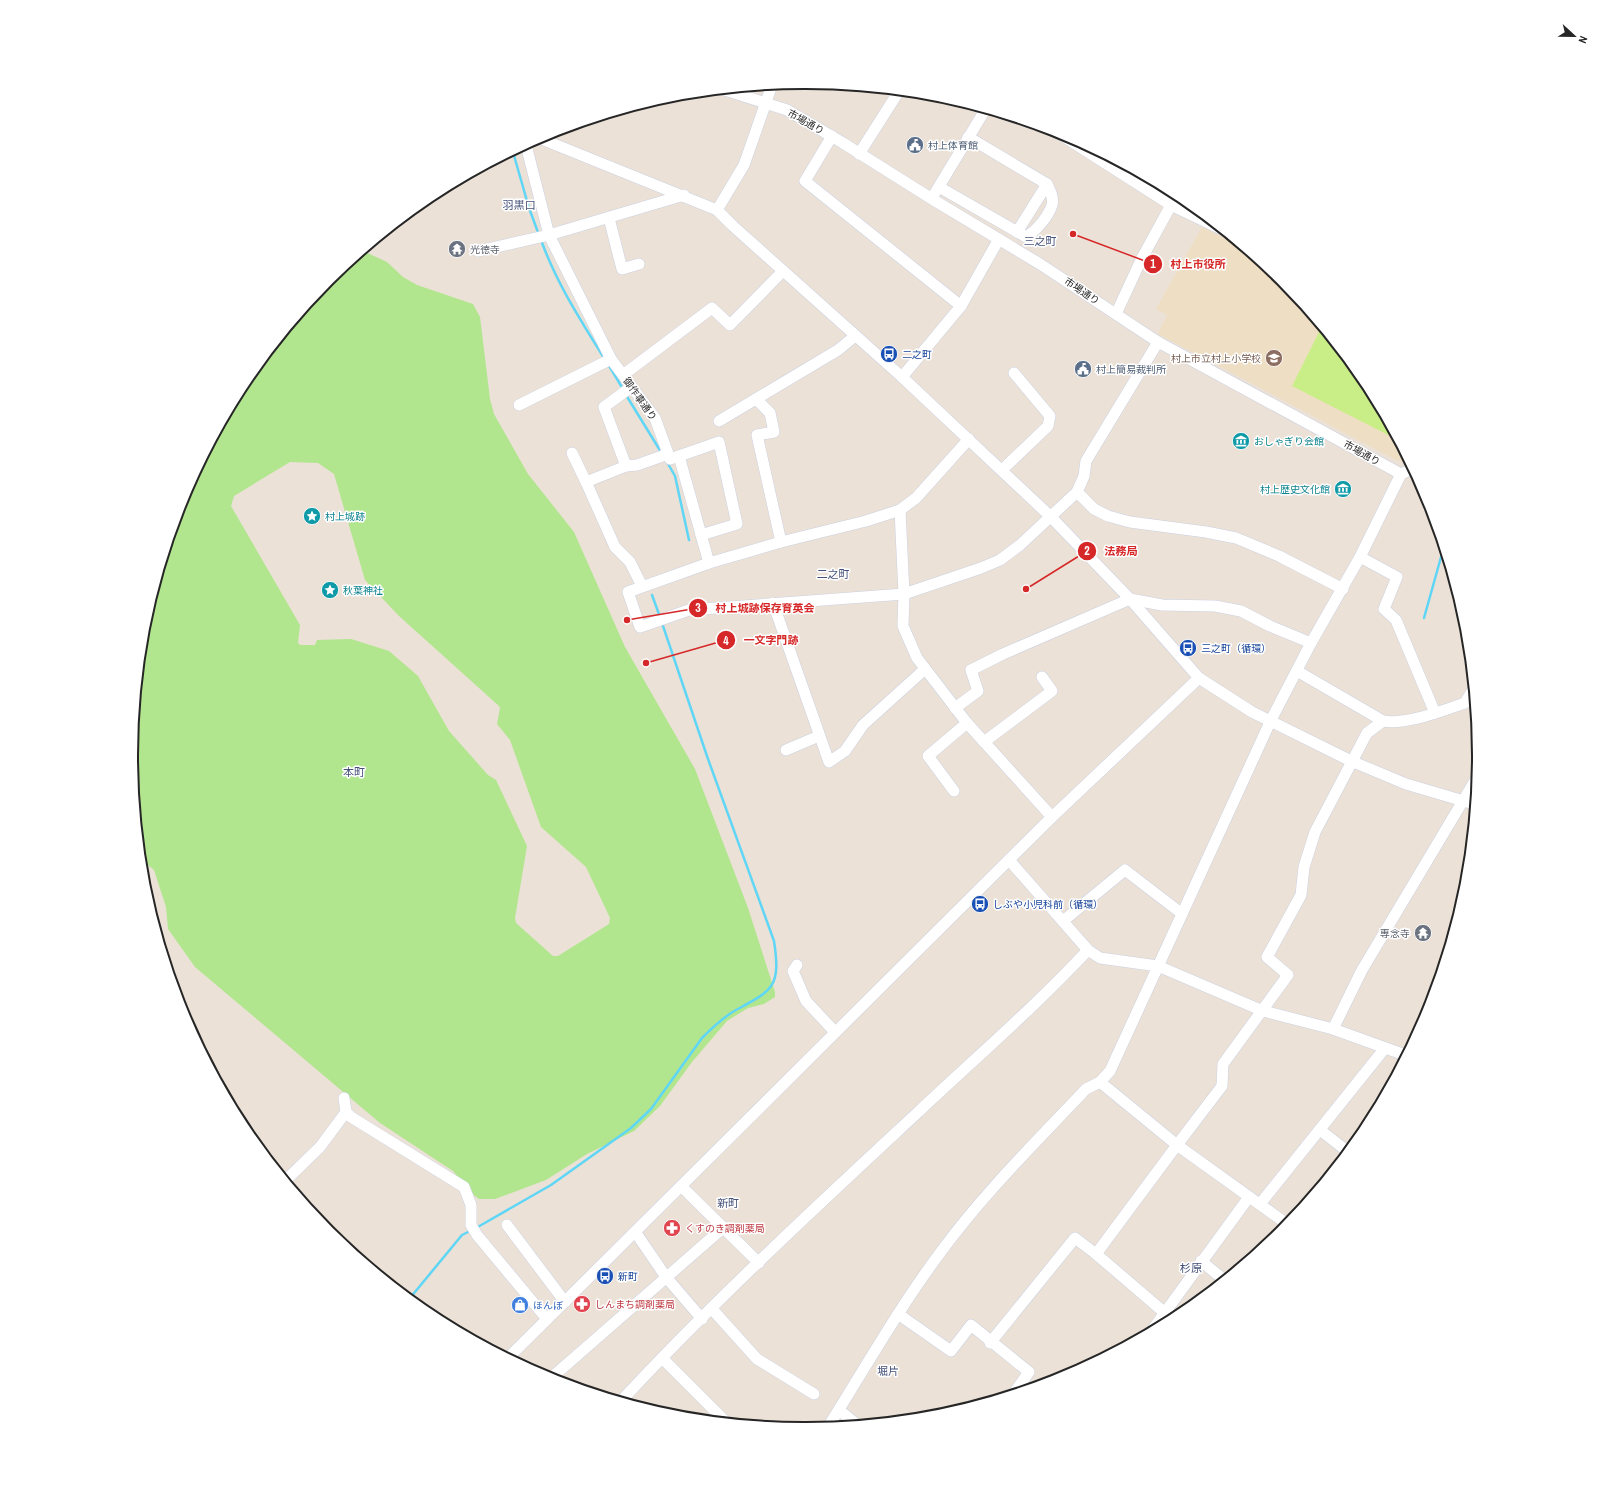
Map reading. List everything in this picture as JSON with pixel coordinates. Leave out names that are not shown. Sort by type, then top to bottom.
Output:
[{"type":"street","points":[[718,210],[744,164],[771,90]]},
{"type":"street","name":"市場通り","points":[[735,93],[787,110],[1040,264],[1158,342],[1401,474]]},
{"type":"street","points":[[859,154],[896,96]]},
{"type":"street","points":[[932,199],[983,113]]},
{"type":"street","points":[[832,136],[805,181],[961,306]]},
{"type":"street","points":[[939,187],[1026,236],[1036,231],[1052,204],[1051,192],[1047,184],[968,137]]},
{"type":"street","points":[[547,141],[684,195],[718,210],[783,271],[902,377],[1050,516],[1130,599],[1199,678],[1224,696],[1352,761],[1406,784],[1470,803]]},
{"type":"street","name":"御作事通り","points":[[527,150],[549,235],[611,359],[655,418],[668,454]]},
{"type":"street","points":[[1091,154],[1171,205],[1189,211]]},
{"type":"street","points":[[1017,232],[1047,184]]},
{"type":"street","points":[[478,251],[549,235],[684,195]]},
{"type":"street","points":[[1116,314],[1141,260],[1171,205]]},
{"type":"street","points":[[609,218],[622,269],[639,264]]},
{"type":"street","points":[[902,377],[961,306],[999,239]]},
{"type":"street","points":[[623,375],[712,308],[730,325],[783,271]]},
{"type":"street","points":[[719,421],[838,350],[855,336]]},
{"type":"street","points":[[969,439],[916,498],[900,510],[866,521],[781,542],[709,563],[628,592],[640,627],[689,610],[904,594],[1000,560],[1020,545],[1077,492],[1084,476],[1086,461],[1158,342]]},
{"type":"street","points":[[518,405],[611,359]]},
{"type":"street","points":[[1002,470],[1048,426],[1050,416],[1014,374]]},
{"type":"street","points":[[626,466],[604,407],[631,386]]},
{"type":"street","points":[[756,399],[770,413],[774,432],[757,436],[781,542]]},
{"type":"street","points":[[586,482],[626,466],[637,465],[668,454],[670,459],[719,442],[737,524],[701,535]]},
{"type":"street","points":[[572,453],[616,547],[630,562],[642,586]]},
{"type":"street","points":[[679,456],[709,563]]},
{"type":"street","points":[[832,1421],[898,1314],[941,1252],[979,1205],[1086,1089],[1100,1082],[1110,1071],[1181,913],[1271,720],[1360,557],[1401,474],[1408,471]]},
{"type":"street","points":[[1077,492],[1094,509],[1108,516],[1130,522],[1206,532],[1236,538],[1279,556],[1343,589]]},
{"type":"street","points":[[900,510],[904,594],[903,626],[917,658],[966,723],[1052,817]]},
{"type":"street","points":[[1360,557],[1397,577],[1384,609],[1396,620],[1435,713]]},
{"type":"street","points":[[955,708],[978,691],[971,670],[1003,654],[1130,599],[1162,605],[1215,606],[1241,612],[1270,626],[1312,643]]},
{"type":"street","points":[[773,603],[829,762],[845,751],[863,725],[925,669]]},
{"type":"street","points":[[1297,671],[1383,721],[1393,723],[1435,713],[1465,703],[1469,697]]},
{"type":"street","points":[[984,742],[1052,691],[1042,677]]},
{"type":"street","points":[[512,1354],[636,1233],[835,1032],[1052,817],[1199,678]]},
{"type":"street","points":[[1096,1254],[1176,1145],[1222,1086],[1223,1064],[1263,1012],[1288,975],[1267,957],[1301,895],[1304,867],[1315,832],[1367,733],[1383,721]]},
{"type":"street","points":[[954,791],[928,756],[966,723]]},
{"type":"street","points":[[786,750],[819,736]]},
{"type":"street","points":[[1333,1029],[1362,970],[1471,788]]},
{"type":"street","points":[[1009,860],[1088,950],[1100,958],[1158,966],[1263,1012],[1333,1029],[1401,1054]]},
{"type":"street","points":[[1063,921],[1125,870],[1181,913]]},
{"type":"street","points":[[625,1397],[662,1358],[759,1263],[915,1114],[1059,981],[1088,950]]},
{"type":"street","points":[[797,965],[793,971],[806,1001],[835,1032]]},
{"type":"street","points":[[1260,1204],[1385,1048]]},
{"type":"street","points":[[1100,1082],[1176,1145],[1282,1220]]},
{"type":"street","points":[[289,1177],[320,1147],[346,1112],[344,1098]]},
{"type":"street","points":[[346,1112],[464,1187],[471,1205],[471,1225],[477,1235],[547,1319]]},
{"type":"street","points":[[1320,1130],[1343,1148]]},
{"type":"street","points":[[681,1186],[759,1263]]},
{"type":"street","points":[[1172,1312],[1201,1261],[1249,1197]]},
{"type":"street","points":[[507,1225],[565,1302]]},
{"type":"street","points":[[556,1373],[724,1227]]},
{"type":"street","points":[[636,1233],[666,1277],[702,1319]]},
{"type":"street","points":[[990,1343],[1075,1238],[1096,1254],[1167,1315]]},
{"type":"street","points":[[1201,1261],[1220,1277]]},
{"type":"street","points":[[712,1309],[757,1359],[814,1394]]},
{"type":"street","points":[[898,1314],[951,1351],[971,1325],[990,1343],[1029,1372],[1018,1387]]},
{"type":"street","points":[[662,1358],[720,1416]]},
{"type":"street","points":[[839,1410],[852,1421]]},
{"type":"shaded area","name":"村上市立村上小学校","points":[[1202,227],[1224,238],[1276,284],[1306,316],[1334,350],[1359,385],[1382,422],[1403,461],[1396,460],[1158,334],[1167,315],[1156,309]]},
{"type":"green space","points":[[367,253],[387,262],[403,277],[417,285],[473,304],[480,317],[490,399],[494,414],[528,474],[574,532],[625,647],[695,769],[748,908],[775,992],[775,997],[764,1004],[748,1008],[727,1021],[692,1062],[660,1106],[634,1131],[587,1154],[546,1180],[495,1199],[479,1199],[470,1192],[453,1171],[380,1123],[195,967],[168,929],[166,907],[154,870],[148,865],[140,799],[138,756],[140,712],[144,669],[151,625],[161,583],[174,541],[189,500],[207,461],[228,422],[251,385],[276,350],[304,316],[334,284]],"holes":[[[290,462],[318,463],[334,474],[365,580],[399,616],[499,706],[500,708],[497,724],[510,740],[541,827],[586,867],[610,918],[609,924],[558,956],[553,956],[516,923],[515,918],[527,846],[496,780],[488,775],[449,731],[418,676],[389,651],[351,639],[317,640],[315,645],[300,645],[298,643],[300,625],[231,506],[234,496]]]},
{"type":"green space","points":[[1319,332],[1359,385],[1389,436],[1292,386]]},
{"type":"waterway","points":[[514,156],[529,208],[539,235]]},
{"type":"waterway","points":[[541,240],[554,272],[604,358]]},
{"type":"waterway","points":[[608,364],[623,389]]},
{"type":"waterway","points":[[626,395],[661,452]]},
{"type":"waterway","points":[[667,462],[675,476],[689,540]]},
{"type":"waterway","points":[[1424,618],[1441,557]]},
{"type":"waterway","points":[[652,595],[660,617]]},
{"type":"waterway","points":[[476,1228],[551,1185],[631,1128],[651,1109],[702,1038],[727,1016],[766,992],[772,985],[775,978],[776,956],[774,941],[708,759],[662,623]]},
{"type":"waterway","points":[[413,1294],[462,1235],[472,1230]]},
{"type":"place","name":"村上体育館","points":[[915,145]]},
{"type":"place","name":"村上市役所","points":[[1073,234]]},
{"type":"place","name":"光徳寺","points":[[457,249]]},
{"type":"place","name":"二之町","points":[[889,354]]},
{"type":"place","name":"村上市立村上小学校","points":[[1274,358]]},
{"type":"place","name":"村上簡易裁判所","points":[[1083,369]]},
{"type":"place","name":"おしゃぎり会館","points":[[1241,441]]},
{"type":"place","name":"村上歴史文化館","points":[[1343,489]]},
{"type":"place","name":"村上城跡","points":[[312,516]]},
{"type":"place","name":"法務局","points":[[1026,589]]},
{"type":"place","name":"秋葉神社","points":[[330,590]]},
{"type":"place","name":"村上城跡保存育英会","points":[[627,620]]},
{"type":"place","name":"三之町（循環）","points":[[1188,648]]},
{"type":"place","name":"一文字門跡","points":[[646,663]]},
{"type":"place","name":"しぶや小児科前（循環）","points":[[980,904]]},
{"type":"place","name":"専念寺","points":[[1423,933]]},
{"type":"place","name":"くすのき調剤薬局","points":[[672,1228]]},
{"type":"place","name":"新町","points":[[605,1276]]},
{"type":"place","name":"しんまち調剤薬局","points":[[582,1304]]},
{"type":"place","name":"ほんぼ","points":[[520,1305]]},
{"type":"district","name":"羽黒口","points":[[519,205]]},
{"type":"district","name":"三之町","points":[[1040,241]]},
{"type":"district","name":"二之町","points":[[833,574]]},
{"type":"district","name":"本町","points":[[354,772]]},
{"type":"district","name":"新町","points":[[728,1203]]},
{"type":"district","name":"杉原","points":[[1191,1268]]},
{"type":"district","name":"堀片","points":[[888,1371]]}]
